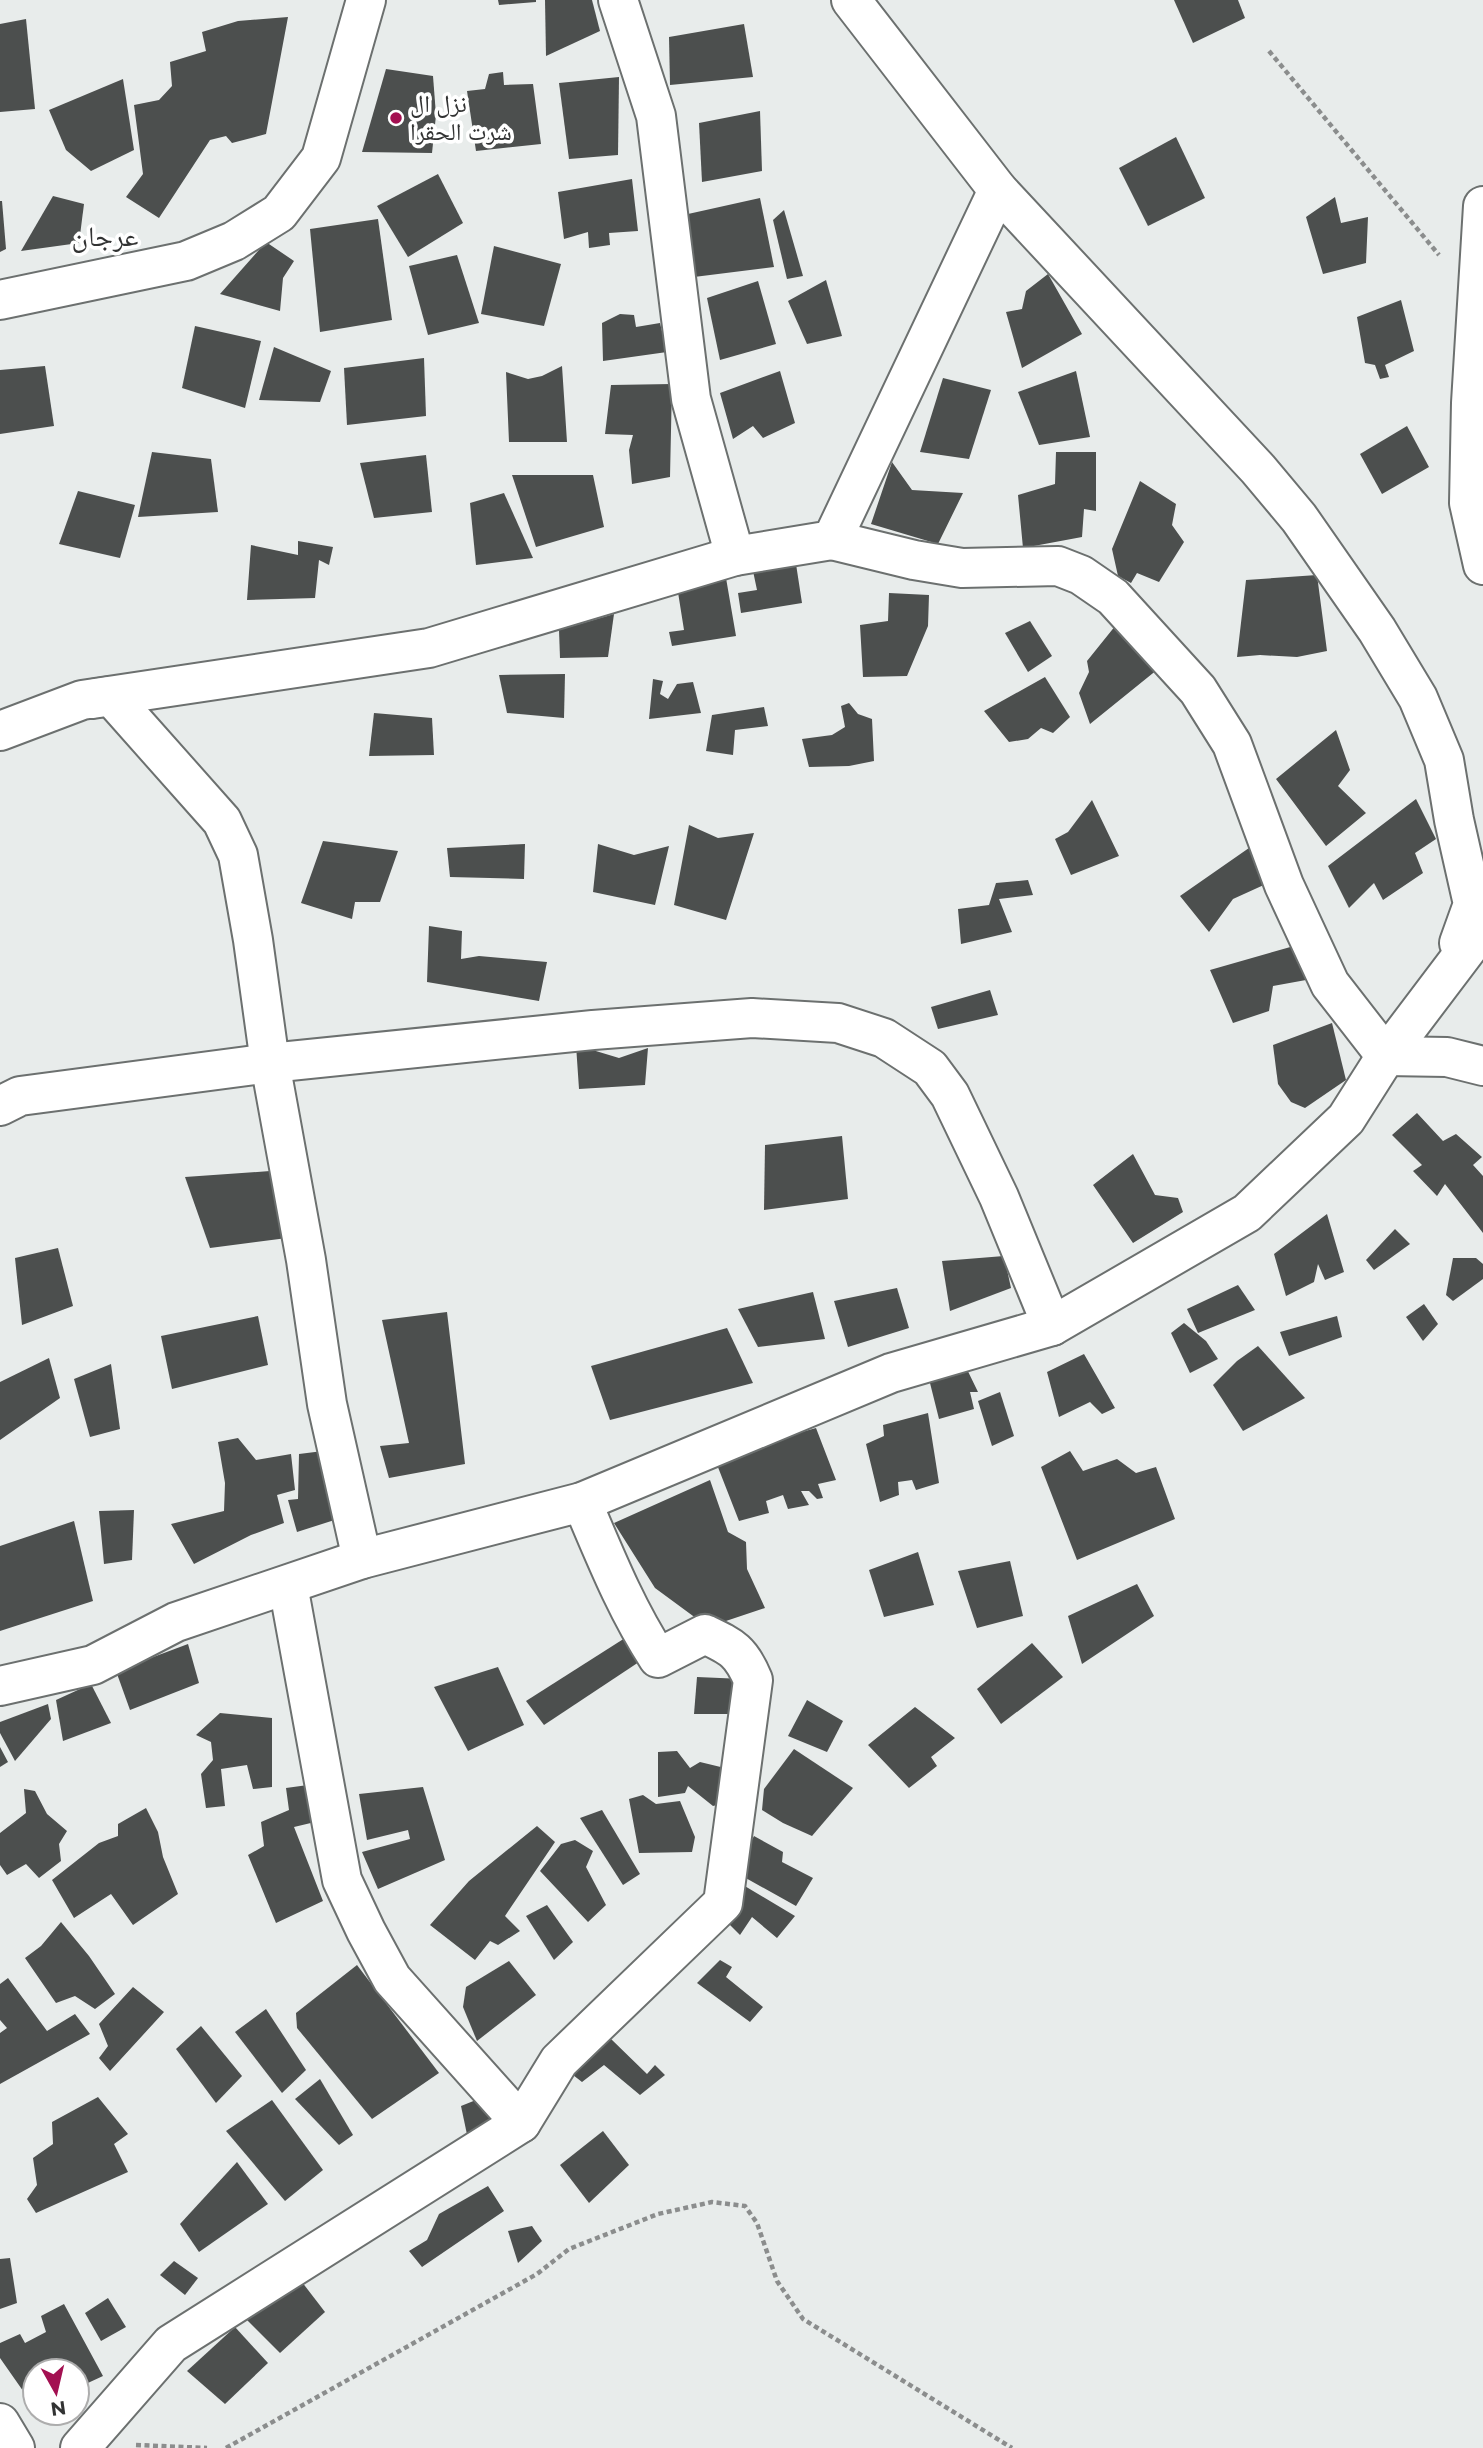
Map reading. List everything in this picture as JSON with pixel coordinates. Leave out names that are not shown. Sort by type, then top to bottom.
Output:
[{"type":"street","points":[[0,300],[186,261],[234,241],[279,213],[321,158],[366,0]]},
{"type":"street","points":[[618,0],[656,116],[691,399],[735,556]]},
{"type":"street","points":[[851,0],[998,190],[1258,469],[1377,630],[1418,698],[1444,760],[1473,904],[1450,972]]},
{"type":"street","points":[[832,540],[998,190]]},
{"type":"street","points":[[1483,206],[1476,299],[1469,503],[1483,565]]},
{"type":"street","points":[[0,731],[82,700],[429,648],[735,556],[832,540],[914,560],[962,568],[1058,566],[1081,575],[1113,597],[1198,690],[1232,744],[1284,885],[1330,984],[1387,1056]]},
{"type":"street","points":[[82,700],[111,696],[222,821],[238,855],[270,1063],[306,1260],[327,1404],[362,1559]]},
{"type":"street","points":[[0,1686],[93,1665],[176,1622],[362,1559],[582,1502],[891,1373],[1052,1326],[1247,1213],[1346,1119],[1387,1056],[1476,937],[1483,916]]},
{"type":"street","points":[[0,1105],[20,1096],[270,1063],[593,1030],[752,1018],[838,1023],[884,1038],[930,1068],[950,1095],[999,1197],[1052,1326]]},
{"type":"street","points":[[1387,1056],[1447,1057],[1483,1066]]},
{"type":"street","points":[[83,2445],[171,2344],[522,2123],[559,2061],[723,1903],[753,1681],[747,1665],[732,1647],[705,1634],[658,1658],[623,1599],[582,1502]]},
{"type":"street","points":[[288,1586],[342,1880],[392,1979],[522,2123]]},
{"type":"street","points":[[0,2423],[15,2448]]},
{"type":"path","points":[[1269,51],[1476,299]]},
{"type":"path","points":[[226,2448],[537,2274],[569,2249],[659,2214],[712,2202],[745,2206],[757,2223],[777,2281],[803,2319],[1012,2448]]},
{"type":"path","points":[[83,2445],[207,2448]]},
{"type":"building","points":[[498,0],[536,0],[536,2],[499,5]]},
{"type":"building","points":[[545,0],[592,0],[600,31],[546,56]]},
{"type":"building","points":[[1174,0],[1238,0],[1245,18],[1193,43]]},
{"type":"building","points":[[288,17],[266,134],[232,143],[226,136],[210,140],[159,218],[126,197],[143,174],[134,105],[159,100],[172,86],[170,62],[206,51],[202,32],[238,21]]},
{"type":"building","points":[[26,19],[35,109],[0,112],[0,24]]},
{"type":"building","points":[[744,24],[753,77],[670,85],[669,37]]},
{"type":"building","points":[[386,69],[433,76],[436,115],[432,153],[362,152]]},
{"type":"building","points":[[503,72],[504,85],[533,84],[541,144],[476,151],[467,91],[485,89],[489,74]]},
{"type":"building","points":[[619,77],[618,155],[569,159],[559,83]]},
{"type":"building","points":[[123,79],[134,150],[91,171],[66,150],[49,110]]},
{"type":"building","points":[[760,111],[762,171],[702,182],[699,123]]},
{"type":"building","points":[[1176,137],[1205,198],[1148,226],[1119,168]]},
{"type":"building","points":[[438,174],[463,223],[408,257],[377,206]]},
{"type":"building","points":[[632,179],[638,231],[609,233],[610,245],[589,248],[588,232],[564,239],[558,192]]},
{"type":"building","points":[[53,196],[84,204],[79,243],[21,251]]},
{"type":"building","points":[[1335,197],[1341,223],[1368,217],[1366,263],[1323,274],[1306,217]]},
{"type":"building","points":[[760,198],[774,267],[694,277],[688,214]]},
{"type":"building","points":[[0,201],[6,249],[0,252]]},
{"type":"building","points":[[784,210],[803,276],[787,279],[773,220]]},
{"type":"building","points":[[378,219],[392,320],[320,332],[310,229]]},
{"type":"building","points":[[266,242],[294,261],[283,278],[280,311],[220,294]]},
{"type":"building","points":[[494,246],[561,264],[544,326],[481,314]]},
{"type":"building","points":[[457,255],[479,323],[428,335],[409,266]]},
{"type":"building","points":[[1048,274],[1082,334],[1022,368],[1006,312],[1022,309],[1026,291]]},
{"type":"building","points":[[826,280],[842,336],[807,344],[788,301]]},
{"type":"building","points":[[758,281],[776,344],[720,360],[707,298]]},
{"type":"building","points":[[1401,300],[1414,351],[1385,365],[1389,377],[1380,379],[1375,365],[1365,363],[1357,317]]},
{"type":"building","points":[[620,314],[634,315],[636,327],[660,323],[667,352],[603,361],[602,323]]},
{"type":"building","points":[[195,326],[261,341],[245,408],[182,388]]},
{"type":"building","points":[[274,347],[331,371],[320,402],[259,400]]},
{"type":"building","points":[[424,358],[426,416],[347,425],[344,368]]},
{"type":"building","points":[[45,366],[54,426],[0,434],[0,370]]},
{"type":"building","points":[[562,366],[567,442],[509,442],[506,372],[528,379],[542,376]]},
{"type":"building","points":[[780,371],[795,423],[763,438],[753,426],[733,439],[720,393]]},
{"type":"building","points":[[1076,371],[1090,437],[1039,445],[1018,392]]},
{"type":"building","points":[[943,378],[991,390],[969,459],[920,452]]},
{"type":"building","points":[[672,384],[670,477],[632,484],[629,450],[633,435],[605,434],[611,385]]},
{"type":"building","points":[[1407,426],[1429,467],[1382,494],[1360,454]]},
{"type":"building","points":[[152,452],[211,459],[218,512],[138,517]]},
{"type":"building","points":[[1056,452],[1096,452],[1096,511],[1084,509],[1082,537],[1023,548],[1018,495],[1055,484]]},
{"type":"building","points":[[426,455],[432,512],[374,518],[360,463]]},
{"type":"building","points":[[892,462],[912,490],[963,493],[938,544],[871,524]]},
{"type":"building","points":[[512,475],[593,475],[604,527],[536,547]]},
{"type":"building","points":[[1140,481],[1176,504],[1172,525],[1184,542],[1159,582],[1137,573],[1131,583],[1118,576],[1112,549]]},
{"type":"building","points":[[78,491],[135,505],[120,558],[59,544]]},
{"type":"building","points":[[504,493],[533,558],[476,565],[470,503]]},
{"type":"building","points":[[298,541],[333,547],[329,565],[319,560],[315,598],[247,600],[251,545],[298,555]]},
{"type":"building","points":[[796,564],[802,603],[741,613],[738,593],[757,590],[753,571]]},
{"type":"building","points":[[1317,575],[1327,651],[1297,657],[1237,657],[1246,580]]},
{"type":"building","points":[[726,578],[736,636],[672,646],[669,632],[684,630],[677,586]]},
{"type":"building","points":[[889,593],[929,595],[928,626],[907,676],[863,677],[860,625],[888,621]]},
{"type":"building","points":[[614,614],[608,657],[560,658],[559,630]]},
{"type":"building","points":[[1120,620],[1163,665],[1090,724],[1079,693],[1089,672],[1087,661]]},
{"type":"building","points":[[1030,621],[1052,656],[1028,672],[1005,633]]},
{"type":"building","points":[[565,674],[564,718],[507,713],[499,675]]},
{"type":"building","points":[[1045,677],[1070,717],[1053,733],[1041,728],[1028,739],[1009,742],[984,711]]},
{"type":"building","points":[[653,679],[663,681],[660,694],[668,699],[677,684],[693,682],[701,713],[649,719]]},
{"type":"building","points":[[849,703],[858,714],[872,719],[874,761],[849,766],[809,767],[802,739],[832,735],[845,727],[841,706]]},
{"type":"building","points":[[764,707],[768,726],[735,730],[733,755],[706,751],[712,715]]},
{"type":"building","points":[[374,713],[432,718],[434,755],[369,756]]},
{"type":"building","points":[[1336,730],[1350,770],[1338,786],[1366,813],[1326,846],[1276,779]]},
{"type":"building","points":[[1416,799],[1436,839],[1415,853],[1423,873],[1383,900],[1374,883],[1349,908],[1328,866]]},
{"type":"building","points":[[1092,800],[1119,856],[1071,875],[1055,839],[1068,832]]},
{"type":"building","points":[[689,825],[718,838],[754,833],[726,920],[674,905]]},
{"type":"building","points":[[323,841],[398,851],[380,902],[355,902],[352,919],[301,903]]},
{"type":"building","points":[[1259,841],[1275,880],[1233,899],[1209,932],[1180,896]]},
{"type":"building","points":[[525,844],[524,879],[450,877],[447,848]]},
{"type":"building","points":[[598,844],[634,855],[669,846],[655,905],[593,892]]},
{"type":"building","points":[[1028,880],[1033,895],[999,899],[1012,932],[961,944],[958,909],[989,905],[996,883]]},
{"type":"building","points":[[429,926],[462,931],[461,959],[479,956],[547,962],[539,1001],[427,982]]},
{"type":"building","points":[[1301,944],[1317,978],[1273,986],[1269,1011],[1233,1023],[1210,970]]},
{"type":"building","points":[[990,990],[998,1015],[938,1029],[931,1007]]},
{"type":"building","points":[[1332,1023],[1346,1080],[1305,1108],[1291,1102],[1278,1084],[1273,1045]]},
{"type":"building","points":[[576,1045],[619,1058],[648,1048],[645,1085],[579,1089]]},
{"type":"building","points":[[1417,1113],[1443,1141],[1456,1134],[1482,1157],[1473,1165],[1483,1176],[1483,1233],[1445,1184],[1437,1196],[1413,1171],[1422,1165],[1392,1135]]},
{"type":"building","points":[[842,1136],[848,1199],[764,1210],[765,1145]]},
{"type":"building","points":[[1133,1154],[1155,1195],[1178,1198],[1183,1212],[1133,1243],[1093,1185]]},
{"type":"building","points":[[270,1171],[287,1238],[210,1248],[185,1177]]},
{"type":"building","points":[[1327,1214],[1344,1272],[1325,1280],[1318,1264],[1314,1282],[1286,1296],[1274,1254]]},
{"type":"building","points":[[1395,1229],[1410,1244],[1374,1270],[1366,1260]]},
{"type":"building","points":[[58,1248],[73,1306],[22,1325],[15,1258]]},
{"type":"building","points":[[1004,1256],[1011,1288],[950,1311],[942,1261]]},
{"type":"building","points":[[1453,1258],[1476,1258],[1483,1264],[1483,1279],[1453,1301],[1446,1295]]},
{"type":"building","points":[[1238,1285],[1255,1310],[1198,1333],[1187,1309]]},
{"type":"building","points":[[897,1288],[909,1328],[848,1347],[834,1301]]},
{"type":"building","points":[[813,1292],[825,1339],[758,1347],[738,1309]]},
{"type":"building","points":[[1424,1304],[1438,1324],[1423,1341],[1406,1317]]},
{"type":"building","points":[[447,1312],[465,1464],[389,1478],[380,1446],[409,1443],[382,1320]]},
{"type":"building","points":[[258,1316],[268,1365],[172,1389],[161,1336]]},
{"type":"building","points":[[1337,1316],[1342,1337],[1289,1356],[1280,1332]]},
{"type":"building","points":[[1184,1323],[1206,1341],[1218,1359],[1190,1373],[1171,1333]]},
{"type":"building","points":[[727,1328],[753,1383],[610,1420],[591,1366]]},
{"type":"building","points":[[1258,1346],[1305,1398],[1243,1431],[1213,1385],[1237,1361]]},
{"type":"building","points":[[1084,1354],[1115,1408],[1102,1414],[1090,1402],[1059,1417],[1047,1372]]},
{"type":"building","points":[[961,1357],[978,1392],[970,1392],[974,1409],[939,1419],[926,1367]]},
{"type":"building","points":[[49,1358],[60,1398],[0,1440],[0,1382]]},
{"type":"building","points":[[111,1364],[120,1429],[90,1437],[74,1379]]},
{"type":"building","points":[[1000,1392],[1014,1436],[992,1446],[978,1401]]},
{"type":"building","points":[[928,1413],[939,1483],[916,1490],[912,1480],[898,1482],[899,1495],[880,1502],[866,1444],[884,1436],[883,1425]]},
{"type":"building","points":[[816,1428],[836,1480],[818,1484],[823,1498],[817,1499],[809,1491],[801,1491],[809,1505],[788,1509],[783,1495],[766,1501],[769,1513],[739,1521],[714,1457]]},
{"type":"building","points":[[238,1438],[256,1460],[291,1454],[295,1490],[277,1495],[284,1523],[251,1535],[194,1564],[171,1524],[224,1511],[225,1483],[218,1442]]},
{"type":"building","points":[[331,1450],[347,1516],[297,1532],[288,1500],[298,1499],[299,1454]]},
{"type":"building","points":[[1070,1451],[1083,1471],[1117,1459],[1136,1473],[1156,1467],[1175,1519],[1077,1560],[1041,1467]]},
{"type":"building","points":[[710,1480],[728,1532],[746,1542],[747,1569],[765,1608],[708,1627],[655,1588],[614,1523]]},
{"type":"building","points":[[134,1510],[132,1560],[104,1564],[99,1511]]},
{"type":"building","points":[[74,1521],[93,1601],[0,1631],[0,1546]]},
{"type":"building","points":[[918,1552],[934,1605],[884,1617],[869,1570]]},
{"type":"building","points":[[1010,1561],[1023,1616],[977,1628],[958,1571]]},
{"type":"building","points":[[1137,1584],[1154,1616],[1082,1664],[1068,1616]]},
{"type":"building","points":[[625,1638],[645,1658],[544,1725],[526,1701]]},
{"type":"building","points":[[1032,1643],[1063,1677],[1001,1724],[977,1689]]},
{"type":"building","points":[[188,1644],[199,1683],[130,1710],[116,1671]]},
{"type":"building","points":[[498,1667],[524,1725],[468,1751],[434,1687]]},
{"type":"building","points":[[697,1677],[743,1679],[730,1714],[694,1714]]},
{"type":"building","points":[[91,1684],[111,1723],[63,1741],[56,1700]]},
{"type":"building","points":[[807,1700],[843,1721],[827,1752],[788,1736]]},
{"type":"building","points":[[48,1704],[51,1719],[15,1761],[0,1733],[0,1722]]},
{"type":"building","points":[[915,1707],[955,1738],[931,1757],[937,1766],[909,1788],[868,1745]]},
{"type":"building","points":[[220,1713],[272,1718],[272,1787],[253,1789],[247,1765],[221,1769],[225,1806],[206,1808],[201,1774],[213,1760],[211,1742],[196,1735]]},
{"type":"building","points":[[0,1747],[8,1762],[0,1767]]},
{"type":"building","points":[[794,1749],[853,1788],[812,1836],[762,1810],[764,1789]]},
{"type":"building","points":[[677,1751],[690,1768],[700,1762],[733,1770],[725,1803],[713,1806],[688,1786],[685,1793],[658,1797],[658,1752]]},
{"type":"building","points":[[308,1785],[315,1822],[294,1827],[323,1901],[276,1923],[248,1855],[264,1846],[261,1822],[289,1810],[286,1788]]},
{"type":"building","points":[[423,1787],[445,1860],[378,1889],[362,1852],[410,1839],[408,1830],[367,1840],[359,1794]]},
{"type":"building","points":[[24,1789],[35,1791],[47,1814],[67,1831],[59,1844],[61,1861],[39,1878],[26,1864],[7,1875],[0,1865],[0,1833],[26,1813]]},
{"type":"building","points":[[643,1795],[656,1804],[680,1801],[695,1837],[692,1852],[639,1853],[629,1799]]},
{"type":"building","points":[[146,1808],[158,1832],[163,1857],[178,1894],[133,1925],[111,1894],[74,1918],[52,1880],[99,1843],[118,1836],[118,1824]]},
{"type":"building","points":[[602,1810],[640,1874],[623,1885],[580,1818]]},
{"type":"building","points":[[537,1826],[555,1842],[505,1916],[520,1931],[498,1945],[490,1941],[475,1960],[430,1925],[469,1881]]},
{"type":"building","points":[[754,1836],[783,1852],[782,1862],[813,1878],[796,1906],[735,1872]]},
{"type":"building","points":[[575,1840],[593,1851],[586,1867],[606,1905],[588,1922],[540,1871],[561,1844]]},
{"type":"building","points":[[738,1882],[795,1916],[777,1938],[752,1917],[740,1935],[717,1912]]},
{"type":"building","points":[[547,1905],[573,1942],[554,1960],[526,1916]]},
{"type":"building","points":[[61,1922],[115,1994],[95,2009],[75,1996],[56,2003],[25,1958],[41,1946]]},
{"type":"building","points":[[720,1960],[732,1967],[726,1977],[763,2007],[750,2022],[697,1983]]},
{"type":"building","points":[[509,1961],[536,1995],[477,2041],[463,2007],[466,1987]]},
{"type":"building","points":[[357,1965],[439,2073],[372,2119],[297,2028],[296,2013]]},
{"type":"building","points":[[8,1978],[47,2031],[75,2014],[90,2034],[0,2084],[0,2033],[7,2028],[0,2020],[0,1984]]},
{"type":"building","points":[[133,1987],[164,2012],[110,2071],[99,2058],[108,2046],[99,2024]]},
{"type":"building","points":[[266,2009],[306,2070],[282,2093],[235,2032]]},
{"type":"building","points":[[201,2026],[242,2076],[216,2103],[176,2049]]},
{"type":"building","points":[[610,2038],[647,2074],[655,2065],[665,2075],[640,2095],[604,2065],[582,2082],[564,2068]]},
{"type":"building","points":[[320,2079],[353,2135],[339,2145],[295,2099]]},
{"type":"building","points":[[98,2097],[128,2134],[114,2144],[128,2172],[36,2213],[27,2199],[37,2185],[33,2158],[53,2144],[52,2122]]},
{"type":"building","points":[[481,2098],[494,2130],[469,2144],[461,2106]]},
{"type":"building","points":[[272,2100],[323,2170],[285,2201],[226,2131]]},
{"type":"building","points":[[603,2131],[629,2165],[589,2203],[560,2165]]},
{"type":"building","points":[[237,2162],[268,2204],[199,2252],[180,2224]]},
{"type":"building","points":[[488,2186],[504,2211],[422,2267],[409,2251],[427,2240],[439,2214]]},
{"type":"building","points":[[532,2226],[542,2241],[518,2263],[508,2231]]},
{"type":"building","points":[[10,2258],[17,2303],[0,2309],[0,2259]]},
{"type":"building","points":[[174,2261],[198,2278],[185,2295],[160,2275]]},
{"type":"building","points":[[295,2273],[325,2312],[280,2353],[245,2318]]},
{"type":"building","points":[[108,2298],[126,2327],[101,2341],[85,2313]]},
{"type":"building","points":[[64,2304],[103,2376],[91,2382],[91,2357],[21,2357],[21,2388],[0,2358],[0,2343],[20,2334],[25,2343],[46,2332],[41,2316]]},
{"type":"building","points":[[235,2327],[268,2363],[225,2404],[187,2371]]},
{"type":"place","name":"نزل ال شرت الحقرا","points":[[396,118]]},
{"type":"district","name":"عرجان","points":[[105,236]]}]
